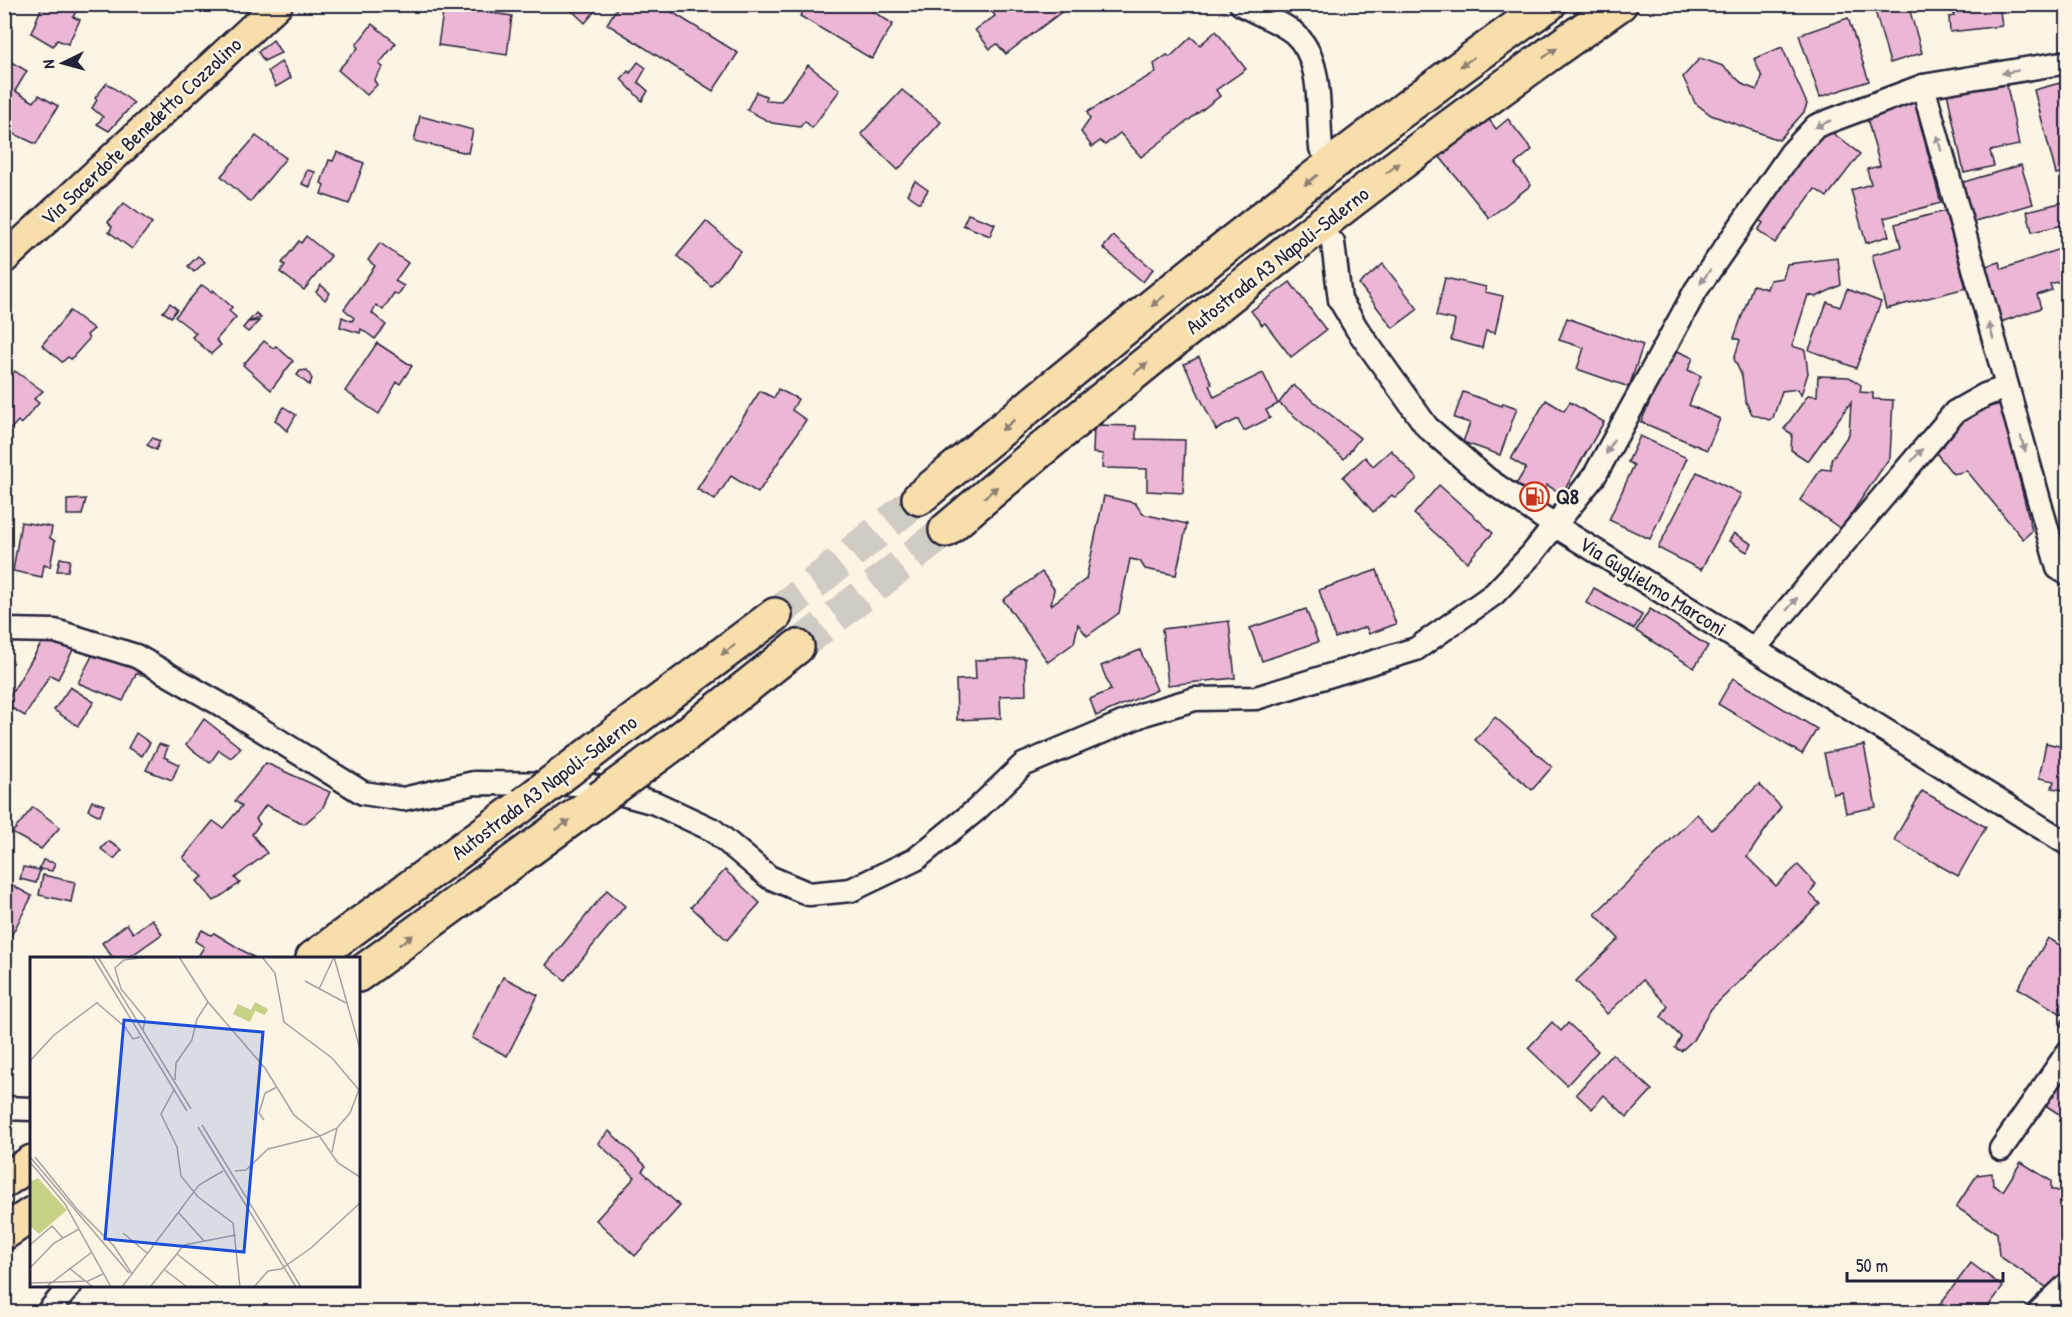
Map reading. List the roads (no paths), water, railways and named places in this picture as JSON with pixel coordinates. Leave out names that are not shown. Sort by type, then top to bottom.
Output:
[{"type":"highway","name":"Autostrada A3 Napoli-Salerno","points":[[920,498],[1255,222],[1441,81],[1549,4]]},
{"type":"highway","name":"Autostrada A3 Napoli-Salerno","points":[[946,530],[1051,440],[1277,257],[1477,106],[1620,4]]},
{"type":"highway","name":"Autostrada A3 Napoli-Salerno","points":[[314,957],[524,804],[775,615]]},
{"type":"highway","name":"Autostrada A3 Napoli-Salerno","points":[[360,974],[679,740],[797,647]]},
{"type":"highway","points":[[4,1182],[30,1162]]},
{"type":"highway","points":[[4,1233],[30,1215]]},
{"type":"main road","name":"Via Sacerdote Benedetto Cozzolino","points":[[4,259],[278,4]]},
{"type":"street","points":[[1241,4],[1293,32],[1306,48],[1314,68],[1321,148]]},
{"type":"street","points":[[4,630],[55,631],[136,656],[220,704],[363,793],[403,799],[474,783],[585,784],[655,803],[713,830],[768,878],[809,894],[851,890],[916,859],[976,810],[1023,765],[1144,714],[1195,699],[1256,698],[1416,649],[1494,594],[1532,554],[1595,475],[1696,290],[1791,153],[1816,126],[1923,86],[2067,62]]},
{"type":"street","points":[[1923,86],[2058,568],[2067,574]]},
{"type":"street","name":"Via Guglielmo Marconi","points":[[1333,243],[1340,300],[1357,328],[1427,427],[1487,479],[1554,525],[2067,844]]},
{"type":"street","points":[[1754,649],[1955,412],[1985,395],[2007,387]]},
{"type":"street","points":[[2001,1149],[2067,1052]]},
{"type":"street","points":[[4,1108],[30,1109]]},
{"type":"street","points":[[2039,1312],[2067,1284]]},
{"type":"street","points":[[48,1312],[69,1287]]},
{"type":"tunnel","points":[[1322,161],[1331,229]]},
{"type":"tunnel","points":[[775,615],[919,498]]},
{"type":"tunnel","points":[[797,647],[946,530]]},
{"type":"place","name":"Q8","points":[[1535,496]]}]
